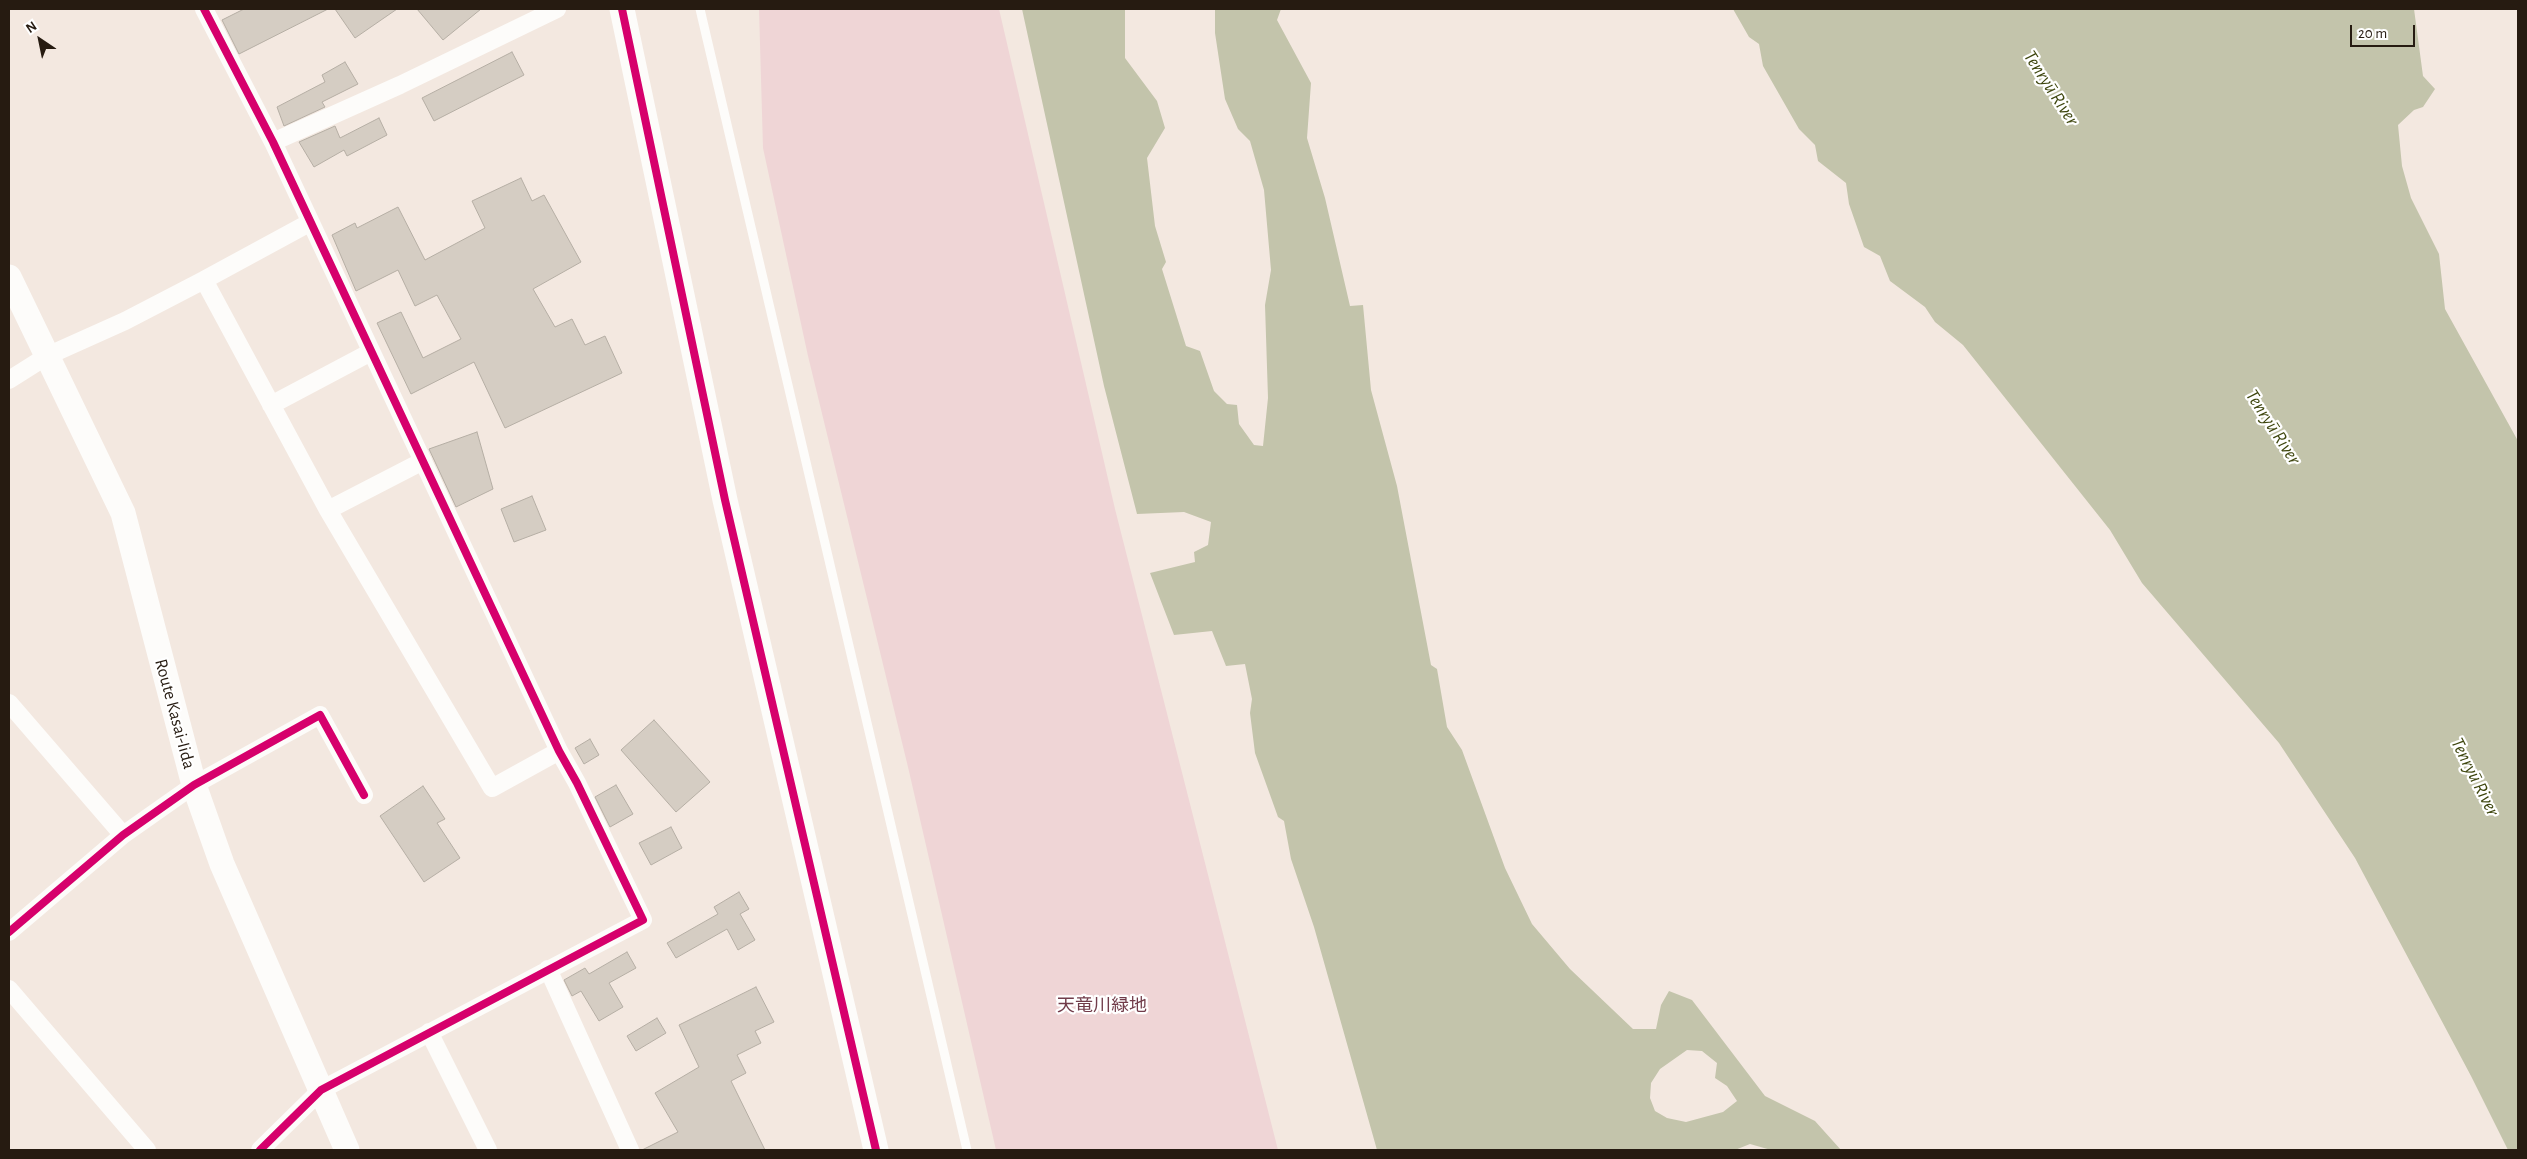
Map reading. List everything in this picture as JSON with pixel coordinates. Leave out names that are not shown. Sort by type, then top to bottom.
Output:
[{"type":"street","points":[[204,9],[273,142],[309,223],[560,751],[643,920],[321,1090],[260,1150]]},
{"type":"street","points":[[273,142],[400,85],[557,9]]},
{"type":"street","points":[[622,9],[725,500],[876,1150]]},
{"type":"street","points":[[9,380],[47,356],[126,321],[309,223]]},
{"type":"street","name":"Route Kasai-Iida","points":[[9,277],[122,513],[194,785],[222,864],[348,1150]]},
{"type":"street","points":[[204,280],[328,510],[492,788],[560,751]]},
{"type":"street","points":[[271,405],[371,352]]},
{"type":"street","points":[[328,510],[423,460]]},
{"type":"street","points":[[9,703],[123,835]]},
{"type":"street","points":[[9,932],[123,835],[194,785],[320,715],[364,795]]},
{"type":"street","points":[[548,969],[630,1150]]},
{"type":"street","points":[[9,989],[147,1150]]},
{"type":"street","points":[[430,1032],[488,1150]]},
{"type":"lane","points":[[700,9],[966,1150]]},
{"type":"green space","name":"天竜川緑地","points":[[759,9],[999,9],[1115,509],[1278,1150],[996,1150],[908,767],[808,356],[763,148]]},
{"type":"water","points":[[1022,9],[1125,9],[1125,58],[1157,101],[1165,128],[1147,158],[1155,226],[1166,262],[1162,269],[1186,346],[1200,351],[1214,391],[1227,404],[1237,405],[1239,424],[1254,445],[1263,446],[1268,398],[1265,305],[1271,270],[1264,190],[1250,141],[1238,129],[1225,99],[1215,33],[1215,9],[1281,9],[1277,20],[1311,83],[1307,138],[1325,198],[1350,306],[1363,305],[1371,390],[1397,486],[1431,665],[1437,669],[1447,727],[1462,750],[1505,868],[1532,924],[1570,969],[1633,1029],[1656,1029],[1661,1005],[1669,991],[1692,1000],[1765,1096],[1815,1121],[1841,1150],[1771,1150],[1750,1144],[1735,1150],[1377,1150],[1314,927],[1291,859],[1284,821],[1278,817],[1255,753],[1250,713],[1252,699],[1245,664],[1226,666],[1212,631],[1174,635],[1150,573],[1195,562],[1194,552],[1208,545],[1211,522],[1184,512],[1137,514],[1104,386]],"holes":[[[1687,1050],[1702,1051],[1717,1063],[1715,1078],[1727,1086],[1737,1101],[1723,1112],[1686,1122],[1667,1118],[1655,1111],[1650,1098],[1651,1083],[1660,1069]]]},
{"type":"water","name":"Tenryū River","points":[[1733,9],[2414,9],[2423,76],[2435,89],[2423,107],[2414,110],[2398,125],[2402,166],[2411,198],[2439,254],[2445,309],[2518,441],[2518,1150],[2508,1150],[2471,1076],[2355,858],[2279,743],[2142,583],[2110,530],[1963,345],[1935,322],[1925,307],[1890,281],[1880,256],[1864,247],[1849,204],[1846,183],[1818,161],[1815,145],[1799,129],[1763,66],[1759,44],[1749,37]]},
{"type":"building","points":[[244,9],[328,9],[239,54],[222,20]]},
{"type":"building","points":[[335,9],[397,9],[355,38]]},
{"type":"building","points":[[417,9],[481,9],[443,40]]},
{"type":"building","points":[[512,52],[524,75],[434,121],[422,98]]},
{"type":"building","points":[[345,62],[358,84],[322,102],[325,107],[284,126],[277,107],[325,82],[322,75]]},
{"type":"building","points":[[379,118],[387,135],[347,156],[344,150],[314,167],[299,142],[335,126],[340,138]]},
{"type":"building","points":[[521,178],[532,201],[544,195],[581,262],[533,289],[555,327],[572,319],[585,345],[605,336],[622,373],[505,428],[474,362],[411,394],[377,323],[401,312],[423,358],[461,339],[437,295],[415,306],[398,270],[356,291],[332,235],[355,223],[357,228],[398,207],[425,260],[485,228],[472,201]]},
{"type":"building","points":[[477,432],[493,489],[456,507],[429,449]]},
{"type":"building","points":[[532,496],[546,530],[514,542],[501,509]]},
{"type":"building","points":[[654,720],[710,782],[676,812],[621,750]]},
{"type":"building","points":[[590,739],[599,755],[584,764],[575,748]]},
{"type":"building","points":[[616,785],[633,814],[610,827],[595,797]]},
{"type":"building","points":[[423,786],[445,819],[437,823],[460,858],[424,882],[380,816]]},
{"type":"building","points":[[671,827],[682,848],[651,865],[639,843]]},
{"type":"building","points":[[739,892],[749,909],[740,914],[755,940],[738,950],[727,929],[676,958],[667,943],[718,914],[714,907]]},
{"type":"building","points":[[627,952],[636,968],[609,983],[623,1007],[599,1021],[581,991],[572,996],[564,980],[585,968],[589,974]]},
{"type":"building","points":[[756,987],[774,1022],[755,1031],[761,1043],[737,1055],[746,1073],[731,1081],[765,1150],[642,1150],[678,1132],[655,1093],[699,1067],[679,1025]]},
{"type":"building","points":[[657,1018],[666,1033],[636,1051],[627,1036]]},
{"type":"cycle path","points":[[204,9],[273,142],[559,751],[577,783],[643,920],[321,1090],[260,1150]]},
{"type":"cycle path","points":[[622,9],[725,500],[876,1150]]},
{"type":"cycle path","points":[[9,932],[123,835],[194,785],[320,715],[364,795]]}]
